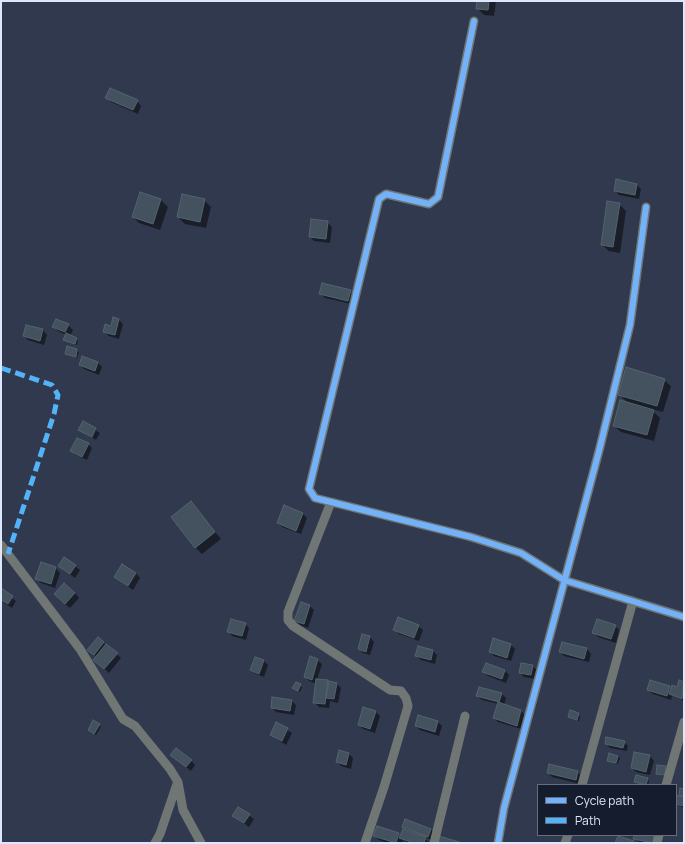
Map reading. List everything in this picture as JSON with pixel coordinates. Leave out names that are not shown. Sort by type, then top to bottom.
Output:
[{"type":"street","points":[[474,20],[438,197],[429,204],[386,194],[379,199],[309,489],[315,498],[471,536],[521,553],[564,580],[684,617]]},
{"type":"street","points":[[498,843],[504,808],[599,451],[630,325],[646,207]]},
{"type":"street","points":[[331,502],[288,612],[288,620],[293,626],[390,690],[401,691],[406,698],[408,706],[384,787],[365,843]]},
{"type":"street","points":[[1,545],[80,649],[123,718],[135,726],[154,748],[178,782],[183,810],[201,843]]},
{"type":"street","points":[[582,784],[633,601]]},
{"type":"street","points":[[434,843],[465,716]]},
{"type":"street","points":[[666,784],[684,722]]},
{"type":"street","points":[[155,843],[178,782]]},
{"type":"building","points":[[477,1],[489,1],[488,10],[476,9]]},
{"type":"building","points":[[110,88],[138,100],[133,110],[105,98]]},
{"type":"building","points":[[616,179],[637,184],[635,195],[614,191]]},
{"type":"building","points":[[140,192],[161,199],[153,224],[132,217]]},
{"type":"building","points":[[182,194],[205,199],[200,222],[177,217]]},
{"type":"building","points":[[607,201],[620,203],[613,247],[601,245]]},
{"type":"building","points":[[311,219],[328,221],[326,239],[309,237]]},
{"type":"building","points":[[322,283],[351,290],[348,301],[319,294]]},
{"type":"building","points":[[113,317],[119,319],[115,335],[103,332],[105,324],[111,326]]},
{"type":"building","points":[[56,319],[69,324],[65,332],[52,327]]},
{"type":"building","points":[[26,325],[43,329],[40,341],[23,336]]},
{"type":"building","points":[[66,333],[77,338],[75,344],[63,340]]},
{"type":"building","points":[[67,346],[77,349],[76,357],[65,354]]},
{"type":"building","points":[[82,356],[98,362],[95,371],[79,365]]},
{"type":"building","points":[[626,367],[665,379],[657,406],[618,395]]},
{"type":"building","points":[[620,400],[654,410],[647,435],[613,426]]},
{"type":"building","points":[[83,421],[96,428],[92,437],[78,430]]},
{"type":"building","points":[[77,438],[89,443],[82,457],[70,451]]},
{"type":"building","points":[[191,501],[215,532],[195,548],[171,517]]},
{"type":"building","points":[[284,505],[303,513],[296,531],[277,523]]},
{"type":"building","points":[[64,557],[76,565],[70,574],[58,566]]},
{"type":"building","points":[[41,562],[56,567],[51,584],[35,579]]},
{"type":"building","points":[[122,564],[136,573],[128,586],[114,577]]},
{"type":"building","points":[[64,583],[75,593],[65,604],[54,594]]},
{"type":"building","points":[[1,588],[13,596],[8,604],[1,600]]},
{"type":"building","points":[[301,602],[310,605],[304,624],[294,621]]},
{"type":"building","points":[[398,617],[419,625],[414,638],[393,630]]},
{"type":"building","points":[[231,619],[246,623],[242,636],[227,632]]},
{"type":"building","points":[[597,619],[616,625],[611,639],[592,633]]},
{"type":"building","points":[[362,634],[370,636],[366,652],[358,649]]},
{"type":"building","points":[[98,637],[104,642],[94,655],[87,650]]},
{"type":"building","points":[[493,638],[511,644],[507,658],[489,652]]},
{"type":"building","points":[[562,642],[587,648],[584,659],[559,652]]},
{"type":"building","points":[[106,644],[118,653],[104,669],[93,660]]},
{"type":"building","points":[[418,646],[433,650],[431,660],[415,656]]},
{"type":"building","points":[[310,656],[318,659],[312,680],[304,677]]},
{"type":"building","points":[[255,657],[264,660],[259,674],[250,670]]},
{"type":"building","points":[[486,663],[505,670],[502,679],[482,672]]},
{"type":"building","points":[[521,663],[533,665],[531,675],[519,673]]},
{"type":"building","points":[[316,679],[328,680],[325,704],[313,703]]},
{"type":"building","points":[[650,680],[670,686],[667,696],[647,690]]},
{"type":"building","points":[[679,680],[684,682],[682,699],[669,694],[672,685],[677,687]]},
{"type":"building","points":[[329,681],[337,683],[334,699],[326,698]]},
{"type":"building","points":[[296,682],[301,684],[298,691],[292,688]]},
{"type":"building","points":[[479,687],[502,693],[499,702],[476,696]]},
{"type":"building","points":[[272,697],[292,700],[290,711],[271,708]]},
{"type":"building","points":[[498,702],[521,710],[517,726],[493,718]]},
{"type":"building","points":[[363,707],[376,711],[370,729],[358,725]]},
{"type":"building","points":[[570,710],[579,713],[577,720],[568,717]]},
{"type":"building","points":[[418,715],[438,721],[435,732],[415,726]]},
{"type":"building","points":[[93,720],[100,724],[94,734],[88,730]]},
{"type":"building","points":[[276,722],[288,728],[282,741],[270,735]]},
{"type":"building","points":[[606,737],[625,741],[623,748],[605,744]]},
{"type":"building","points":[[176,748],[192,760],[186,767],[170,755]]},
{"type":"building","points":[[339,750],[349,753],[346,765],[336,762]]},
{"type":"building","points":[[634,752],[650,755],[646,772],[631,768]]},
{"type":"building","points":[[609,753],[618,756],[616,763],[607,761]]},
{"type":"building","points":[[549,764],[578,771],[576,780],[547,773]]},
{"type":"building","points":[[657,765],[666,766],[665,775],[656,774]]},
{"type":"building","points":[[636,775],[648,778],[646,784],[634,782]]},
{"type":"building","points":[[680,788],[684,789],[684,796],[679,795]]},
{"type":"building","points":[[677,795],[684,797],[684,806],[677,804]]},
{"type":"building","points":[[238,807],[250,814],[244,823],[232,816]]},
{"type":"building","points":[[405,819],[431,829],[428,837],[402,827]]},
{"type":"building","points":[[377,826],[399,833],[396,843],[373,836]]},
{"type":"building","points":[[403,829],[426,837],[424,843],[414,843],[399,838]]},
{"type":"building","points":[[439,836],[462,843],[437,843]]},
{"type":"building","points":[[618,836],[634,841],[633,843],[615,843]]},
{"type":"building","points":[[634,836],[654,836],[653,843],[633,839]]},
{"type":"marked path","points":[[1,368],[52,385],[58,395],[54,414],[8,554]]},
{"type":"cycle path","points":[[474,21],[438,197],[429,204],[386,194],[379,199],[309,489],[315,498],[471,537],[521,553],[564,580],[684,617]]},
{"type":"cycle path","points":[[498,843],[504,808],[599,451],[630,325],[646,207]]}]
